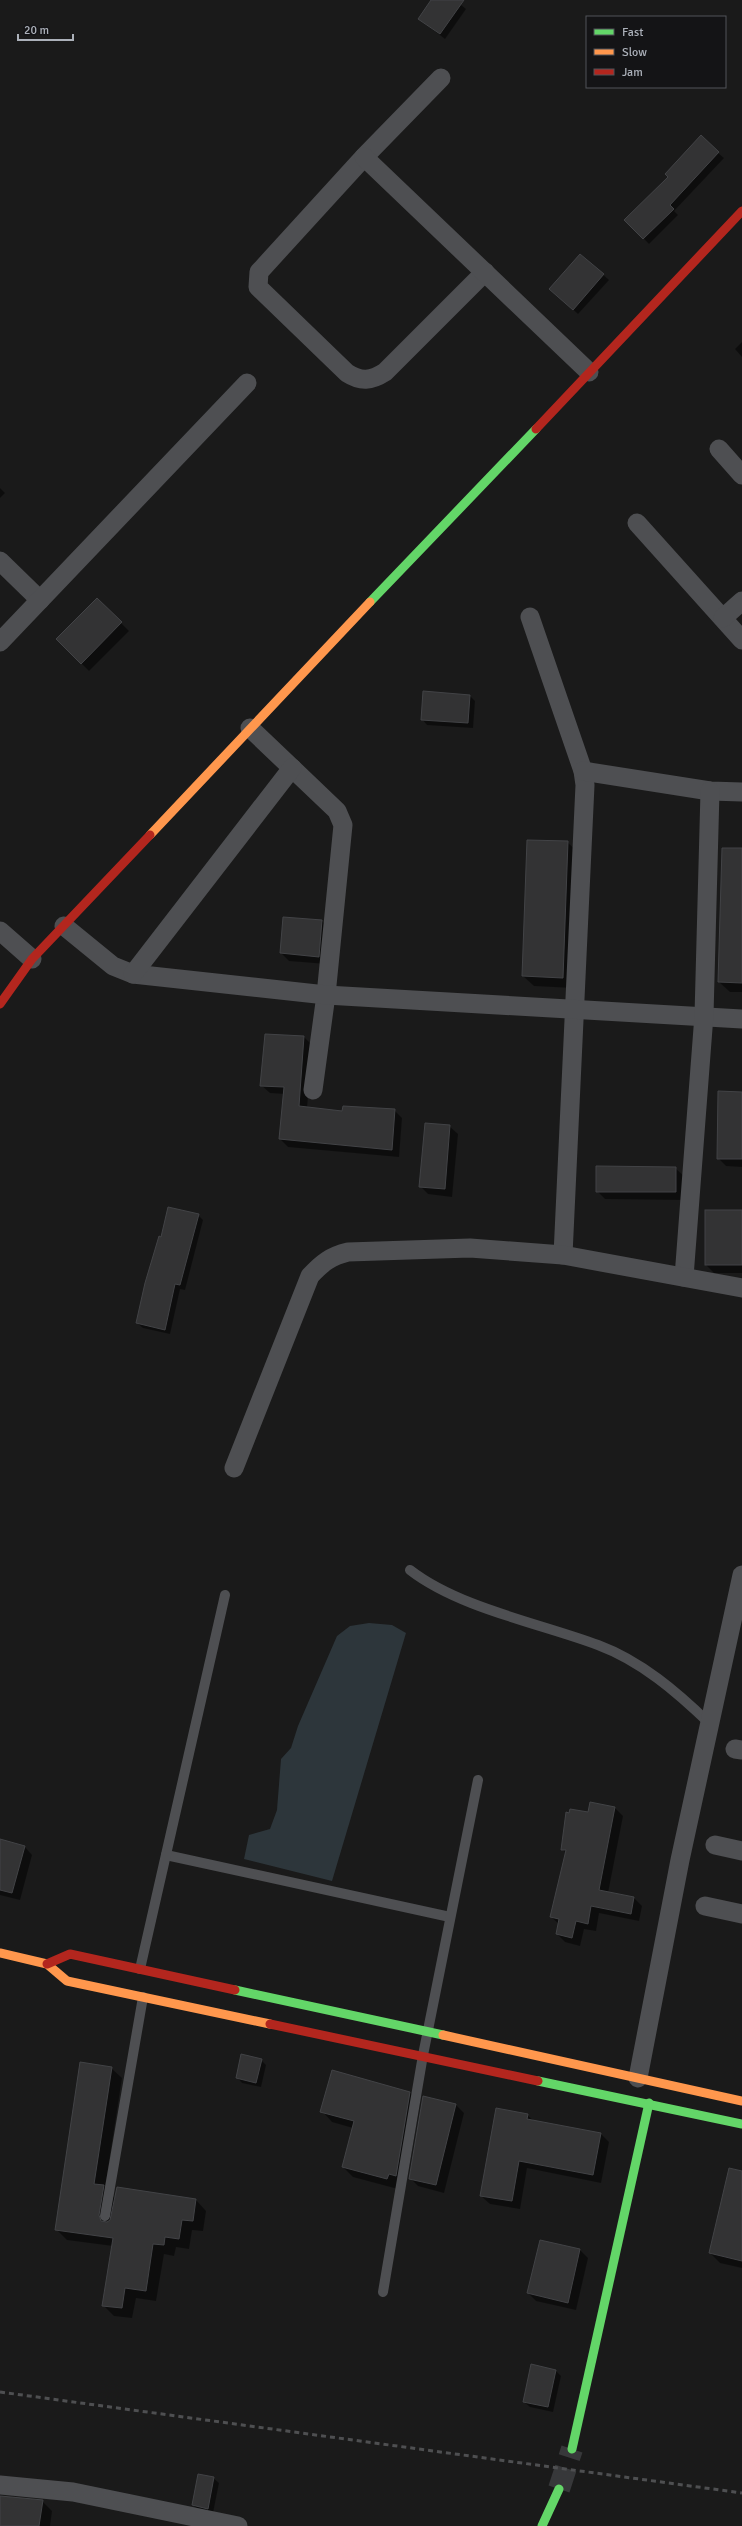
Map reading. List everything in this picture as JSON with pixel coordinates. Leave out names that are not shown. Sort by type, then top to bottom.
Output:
[{"type":"main road","points":[[0,1004],[32,959],[64,926],[260,738],[589,372],[742,211]]},
{"type":"main road","points":[[4,1944],[17,1957]]},
{"type":"main road","points":[[0,1953],[47,1964],[67,1981],[423,2055],[742,2124]]},
{"type":"main road","points":[[47,1964],[70,1954],[428,2031],[742,2101]]},
{"type":"main road","points":[[0,1962],[17,1957]]},
{"type":"main road","points":[[572,2449],[649,2103]]},
{"type":"main road","points":[[542,2526],[559,2489]]},
{"type":"street","points":[[441,78],[364,157],[259,272],[258,287],[265,296],[347,373],[364,380],[374,379],[385,372],[485,272]]},
{"type":"street","points":[[364,157],[589,372]]},
{"type":"street","points":[[0,642],[247,383]]},
{"type":"street","points":[[719,449],[742,475]]},
{"type":"street","points":[[637,522],[742,640]]},
{"type":"street","points":[[0,561],[40,600]]},
{"type":"street","points":[[723,618],[742,601]]},
{"type":"street","points":[[530,617],[583,771],[585,802],[563,1255]]},
{"type":"street","points":[[260,738],[337,811],[342,825],[326,995],[313,1090]]},
{"type":"street","points":[[134,974],[292,768]]},
{"type":"street","points":[[583,771],[710,791],[742,792]]},
{"type":"street","points":[[684,1277],[704,1015],[710,791]]},
{"type":"street","points":[[64,926],[108,962],[134,974],[326,995],[704,1015],[742,1019]]},
{"type":"street","points":[[0,931],[32,959]]},
{"type":"street","points":[[234,1468],[310,1276],[321,1263],[335,1255],[356,1252],[470,1248],[563,1255],[742,1288]]},
{"type":"street","points":[[638,2078],[680,1860],[703,1762],[742,1575]]},
{"type":"street","points":[[715,1845],[742,1851]]},
{"type":"street","points":[[705,1906],[742,1914]]},
{"type":"street","points":[[0,2485],[73,2492],[238,2526]]},
{"type":"lane","points":[[410,1570],[440,1591],[600,1646],[640,1667],[673,1689],[710,1723]]},
{"type":"lane","points":[[140,1969],[225,1595]]},
{"type":"lane","points":[[383,2292],[423,2055],[478,1780]]},
{"type":"lane","points":[[166,1855],[450,1917]]},
{"type":"lane","points":[[105,2216],[143,1997]]},
{"type":"shaded area","points":[[369,1623],[392,1625],[406,1633],[332,1881],[244,1859],[249,1835],[270,1829],[277,1810],[281,1759],[291,1748],[298,1726],[337,1636],[350,1626]]},
{"type":"building","points":[[431,0],[464,0],[440,34],[418,19]]},
{"type":"building","points":[[701,135],[719,152],[670,205],[674,209],[643,239],[624,220],[668,177],[665,174]]},
{"type":"building","points":[[580,254],[604,274],[573,310],[549,289]]},
{"type":"building","points":[[97,598],[122,622],[81,664],[56,639]]},
{"type":"building","points":[[423,691],[470,695],[468,723],[421,720]]},
{"type":"building","points":[[527,840],[568,841],[563,978],[522,976]]},
{"type":"building","points":[[722,848],[742,848],[742,983],[718,982]]},
{"type":"building","points":[[283,917],[322,920],[319,957],[280,953]]},
{"type":"building","points":[[265,1034],[304,1036],[299,1106],[342,1111],[343,1106],[395,1109],[392,1150],[279,1139],[284,1087],[260,1086]]},
{"type":"building","points":[[718,1091],[742,1092],[742,1159],[717,1159]]},
{"type":"building","points":[[425,1123],[450,1125],[445,1189],[419,1187]]},
{"type":"building","points":[[596,1166],[676,1167],[676,1192],[596,1192]]},
{"type":"building","points":[[168,1207],[199,1214],[180,1285],[175,1284],[165,1330],[136,1323],[145,1283],[159,1236],[161,1237]]},
{"type":"building","points":[[705,1210],[742,1210],[742,1265],[705,1265]]},
{"type":"building","points":[[590,1802],[615,1807],[599,1890],[634,1897],[631,1914],[591,1906],[588,1924],[576,1921],[572,1938],[556,1934],[559,1919],[550,1917],[566,1850],[561,1850],[566,1812],[569,1813],[570,1809],[588,1812]]},
{"type":"building","points":[[0,1839],[25,1846],[12,1893],[0,1890]]},
{"type":"building","points":[[241,2054],[262,2059],[256,2083],[236,2078]]},
{"type":"building","points":[[80,2062],[112,2067],[94,2184],[104,2185],[99,2215],[101,2221],[107,2222],[110,2220],[117,2187],[196,2199],[193,2221],[182,2220],[179,2239],[165,2237],[164,2245],[153,2244],[146,2291],[125,2288],[122,2308],[102,2306],[113,2238],[55,2230]]},
{"type":"building","points":[[332,2070],[410,2092],[396,2176],[389,2174],[387,2179],[342,2167],[354,2121],[320,2112]]},
{"type":"building","points":[[423,2096],[456,2104],[436,2185],[409,2179]]},
{"type":"building","points":[[496,2108],[528,2114],[527,2119],[601,2133],[593,2175],[519,2161],[512,2201],[480,2196]]},
{"type":"building","points":[[729,2168],[742,2171],[742,2261],[709,2253]]},
{"type":"building","points":[[540,2240],[580,2249],[568,2303],[527,2293]]},
{"type":"building","points":[[531,2364],[556,2370],[548,2407],[523,2402]]},
{"type":"building","points":[[198,2474],[214,2477],[208,2509],[192,2505]]},
{"type":"building","points":[[0,2496],[43,2500],[39,2526],[0,2526]]},
{"type":"tunnel","points":[[559,2489],[572,2449]]},
{"type":"railway","points":[[0,2392],[742,2493]]},
{"type":"traffic: fast","points":[[370,602],[536,429]]},
{"type":"traffic: fast","points":[[235,1990],[443,2035]]},
{"type":"traffic: fast","points":[[538,2081],[742,2124]]},
{"type":"traffic: fast","points":[[572,2449],[649,2103]]},
{"type":"traffic: fast","points":[[542,2526],[559,2489]]},
{"type":"traffic: slow","points":[[150,835],[370,602]]},
{"type":"traffic: slow","points":[[0,1953],[47,1964],[67,1981],[270,2024]]},
{"type":"traffic: slow","points":[[443,2035],[742,2101]]},
{"type":"traffic: jam","points":[[536,429],[742,211]]},
{"type":"traffic: jam","points":[[0,1004],[32,959],[150,835]]},
{"type":"traffic: jam","points":[[47,1964],[70,1954],[235,1990]]},
{"type":"traffic: jam","points":[[270,2024],[538,2081]]}]
